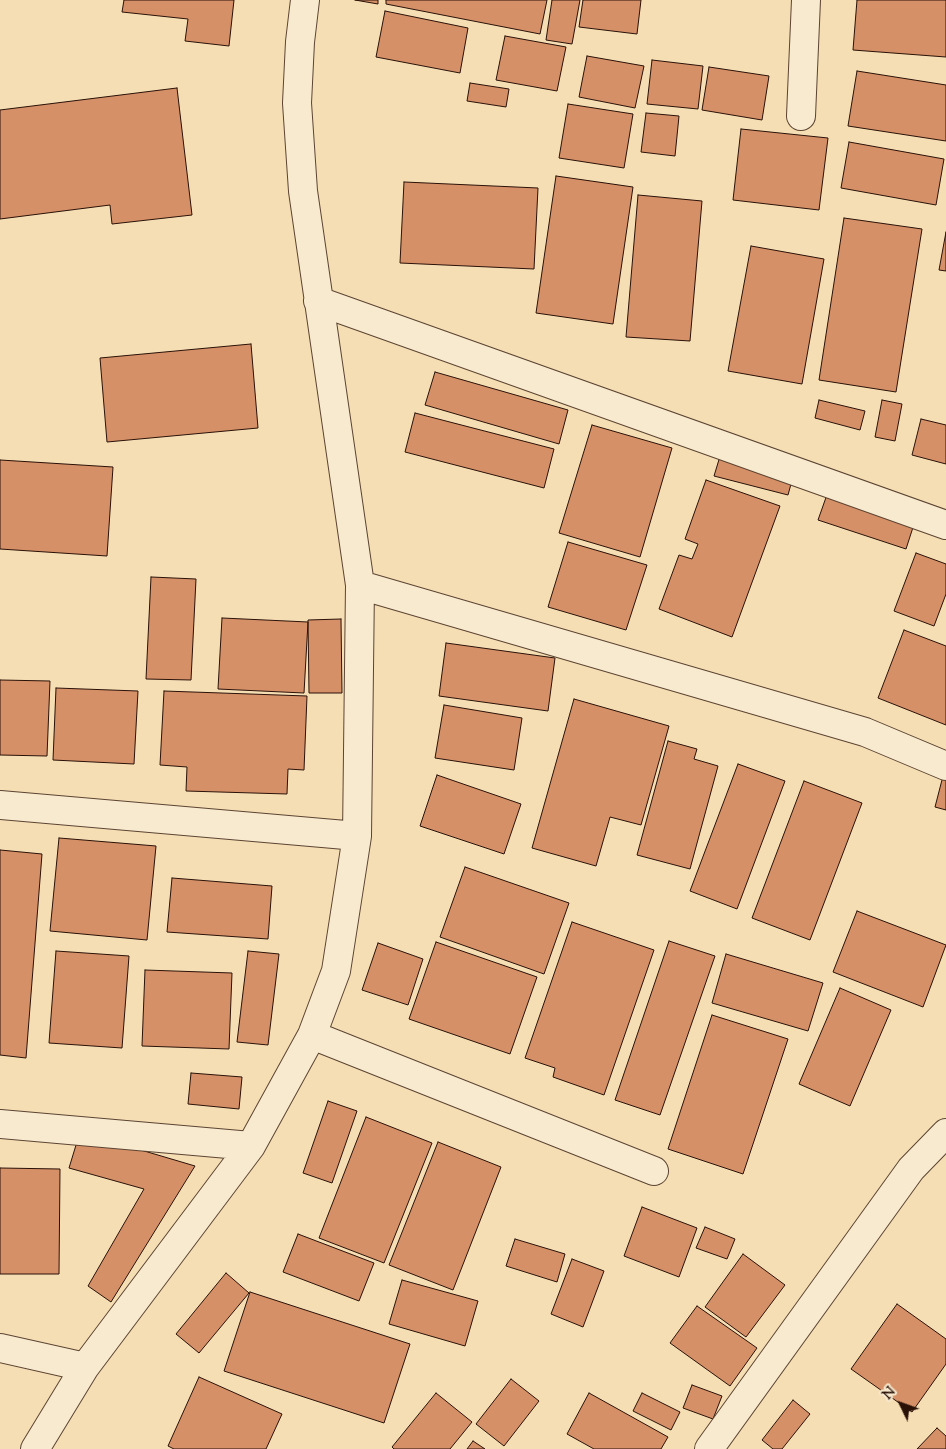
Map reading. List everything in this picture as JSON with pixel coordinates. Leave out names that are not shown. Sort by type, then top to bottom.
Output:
[{"type":"street","points":[[35,1449],[85,1368],[251,1146],[312,1035],[336,971],[357,836],[360,585],[303,191],[297,103],[300,42],[305,0]]},
{"type":"street","points":[[801,116],[806,0]]},
{"type":"street","points":[[318,301],[946,525]]},
{"type":"street","points":[[360,585],[865,732],[946,766]]},
{"type":"street","points":[[0,805],[357,836]]},
{"type":"street","points":[[312,1035],[654,1171]]},
{"type":"street","points":[[0,1124],[251,1146]]},
{"type":"street","points":[[709,1449],[911,1169],[946,1133]]},
{"type":"street","points":[[0,1348],[85,1368]]},
{"type":"building","points":[[124,0],[234,0],[229,46],[185,41],[188,19],[122,12]]},
{"type":"building","points":[[355,0],[378,0],[378,4]]},
{"type":"building","points":[[386,0],[547,0],[540,34],[386,4]]},
{"type":"building","points":[[552,0],[580,0],[572,44],[546,40]]},
{"type":"building","points":[[583,0],[641,0],[637,34],[579,27]]},
{"type":"building","points":[[857,0],[946,0],[946,57],[853,50]]},
{"type":"building","points":[[385,11],[468,28],[460,73],[376,57]]},
{"type":"building","points":[[505,36],[566,47],[557,91],[496,80]]},
{"type":"building","points":[[587,56],[644,66],[635,108],[579,97]]},
{"type":"building","points":[[652,60],[703,66],[698,109],[647,104]]},
{"type":"building","points":[[709,67],[769,76],[762,120],[702,110]]},
{"type":"building","points":[[857,71],[946,85],[946,141],[848,126]]},
{"type":"building","points":[[470,83],[509,89],[506,107],[467,101]]},
{"type":"building","points":[[177,88],[192,215],[112,224],[110,205],[0,219],[0,110]]},
{"type":"building","points":[[568,104],[633,114],[624,168],[559,158]]},
{"type":"building","points":[[646,113],[679,116],[675,156],[641,152]]},
{"type":"building","points":[[741,129],[828,138],[819,210],[733,200]]},
{"type":"building","points":[[849,142],[944,159],[936,205],[841,188]]},
{"type":"building","points":[[556,176],[633,187],[613,324],[536,313]]},
{"type":"building","points":[[404,182],[538,188],[534,269],[400,263]]},
{"type":"building","points":[[638,195],[702,201],[690,341],[626,337]]},
{"type":"building","points":[[844,218],[922,229],[896,392],[819,380]]},
{"type":"building","points":[[946,232],[946,271],[939,270]]},
{"type":"building","points":[[751,246],[824,259],[802,384],[728,371]]},
{"type":"building","points":[[251,344],[258,428],[107,442],[100,358]]},
{"type":"building","points":[[435,372],[568,410],[559,444],[425,405]]},
{"type":"building","points":[[819,400],[865,411],[860,430],[815,418]]},
{"type":"building","points":[[882,400],[902,404],[895,441],[875,437]]},
{"type":"building","points":[[415,413],[554,449],[544,488],[405,452]]},
{"type":"building","points":[[921,419],[946,425],[946,464],[912,455]]},
{"type":"building","points":[[592,425],[672,448],[640,557],[559,533]]},
{"type":"building","points":[[721,453],[794,473],[788,495],[714,476]]},
{"type":"building","points":[[0,460],[113,467],[107,556],[0,549]]},
{"type":"building","points":[[706,480],[780,506],[732,637],[659,609],[679,555],[692,559],[698,544],[685,539]]},
{"type":"building","points":[[829,489],[916,518],[906,549],[818,520]]},
{"type":"building","points":[[568,542],[647,565],[626,630],[548,607]]},
{"type":"building","points":[[916,553],[946,564],[946,594],[934,626],[894,611]]},
{"type":"building","points":[[151,577],[196,579],[191,680],[146,679]]},
{"type":"building","points":[[222,618],[308,622],[304,693],[218,689]]},
{"type":"building","points":[[341,619],[342,693],[309,693],[308,620]]},
{"type":"building","points":[[904,630],[946,646],[946,725],[878,698]]},
{"type":"building","points":[[446,643],[555,658],[548,711],[439,696]]},
{"type":"building","points":[[0,680],[50,681],[47,756],[0,755]]},
{"type":"building","points":[[56,688],[138,691],[134,764],[53,760]]},
{"type":"building","points":[[164,691],[307,696],[304,770],[288,769],[287,794],[186,791],[187,767],[160,765]]},
{"type":"building","points":[[574,699],[669,726],[641,825],[610,817],[596,866],[532,848]]},
{"type":"building","points":[[444,705],[522,718],[514,770],[435,758]]},
{"type":"building","points":[[668,741],[697,749],[694,759],[718,766],[690,869],[637,855]]},
{"type":"building","points":[[738,764],[785,781],[737,909],[690,891]]},
{"type":"building","points":[[437,775],[521,804],[504,854],[420,826]]},
{"type":"building","points":[[943,776],[946,777],[946,810],[935,807]]},
{"type":"building","points":[[804,781],[862,803],[810,940],[752,918]]},
{"type":"building","points":[[59,838],[156,846],[147,940],[50,931]]},
{"type":"building","points":[[0,850],[42,854],[26,1058],[0,1055]]},
{"type":"building","points":[[465,867],[569,903],[544,974],[440,937]]},
{"type":"building","points":[[172,878],[272,886],[268,939],[167,932]]},
{"type":"building","points":[[857,911],[946,945],[923,1007],[833,972]]},
{"type":"building","points":[[572,922],[654,950],[604,1095],[553,1077],[555,1068],[525,1058]]},
{"type":"building","points":[[669,941],[715,956],[660,1115],[615,1100]]},
{"type":"building","points":[[436,942],[537,977],[510,1054],[409,1019]]},
{"type":"building","points":[[378,943],[423,959],[408,1005],[362,990]]},
{"type":"building","points":[[56,951],[129,956],[122,1048],[49,1043]]},
{"type":"building","points":[[248,951],[279,954],[268,1045],[237,1042]]},
{"type":"building","points":[[726,954],[823,983],[808,1031],[712,1003]]},
{"type":"building","points":[[145,970],[232,973],[229,1049],[142,1046]]},
{"type":"building","points":[[840,988],[891,1010],[850,1106],[799,1084]]},
{"type":"building","points":[[712,1015],[788,1039],[743,1174],[668,1149]]},
{"type":"building","points":[[191,1073],[242,1077],[239,1109],[188,1104]]},
{"type":"building","points":[[328,1101],[357,1111],[332,1183],[303,1173]]},
{"type":"building","points":[[366,1117],[432,1143],[384,1263],[319,1238]]},
{"type":"building","points":[[80,1132],[195,1166],[111,1302],[88,1286],[144,1189],[69,1168]]},
{"type":"building","points":[[438,1142],[501,1167],[453,1290],[389,1265]]},
{"type":"building","points":[[0,1168],[60,1169],[59,1274],[0,1274]]},
{"type":"building","points":[[642,1207],[697,1228],[679,1277],[624,1256]]},
{"type":"building","points":[[705,1227],[735,1239],[727,1259],[696,1248]]},
{"type":"building","points":[[298,1234],[374,1263],[359,1301],[283,1272]]},
{"type":"building","points":[[515,1239],[565,1254],[557,1282],[506,1266]]},
{"type":"building","points":[[743,1254],[785,1285],[746,1337],[705,1307]]},
{"type":"building","points":[[572,1259],[604,1271],[583,1327],[551,1314]]},
{"type":"building","points":[[226,1273],[249,1293],[199,1353],[176,1334]]},
{"type":"building","points":[[402,1280],[478,1301],[465,1346],[389,1324]]},
{"type":"building","points":[[250,1292],[410,1344],[384,1423],[224,1371]]},
{"type":"building","points":[[897,1304],[946,1339],[946,1364],[912,1412],[851,1369]]},
{"type":"building","points":[[697,1306],[757,1348],[730,1386],[670,1343]]},
{"type":"building","points":[[199,1377],[282,1414],[266,1449],[174,1449],[168,1446]]},
{"type":"building","points":[[511,1379],[539,1401],[504,1446],[476,1424]]},
{"type":"building","points":[[692,1385],[722,1396],[713,1419],[683,1408]]},
{"type":"building","points":[[436,1393],[472,1422],[450,1449],[394,1449],[392,1447]]},
{"type":"building","points":[[589,1393],[668,1437],[661,1449],[594,1449],[567,1434]]},
{"type":"building","points":[[642,1393],[680,1412],[671,1430],[633,1411]]},
{"type":"building","points":[[793,1400],[810,1414],[782,1449],[773,1449],[762,1440]]},
{"type":"building","points":[[937,1428],[946,1436],[946,1449],[917,1449]]},
{"type":"building","points":[[473,1441],[485,1449],[467,1449]]}]
